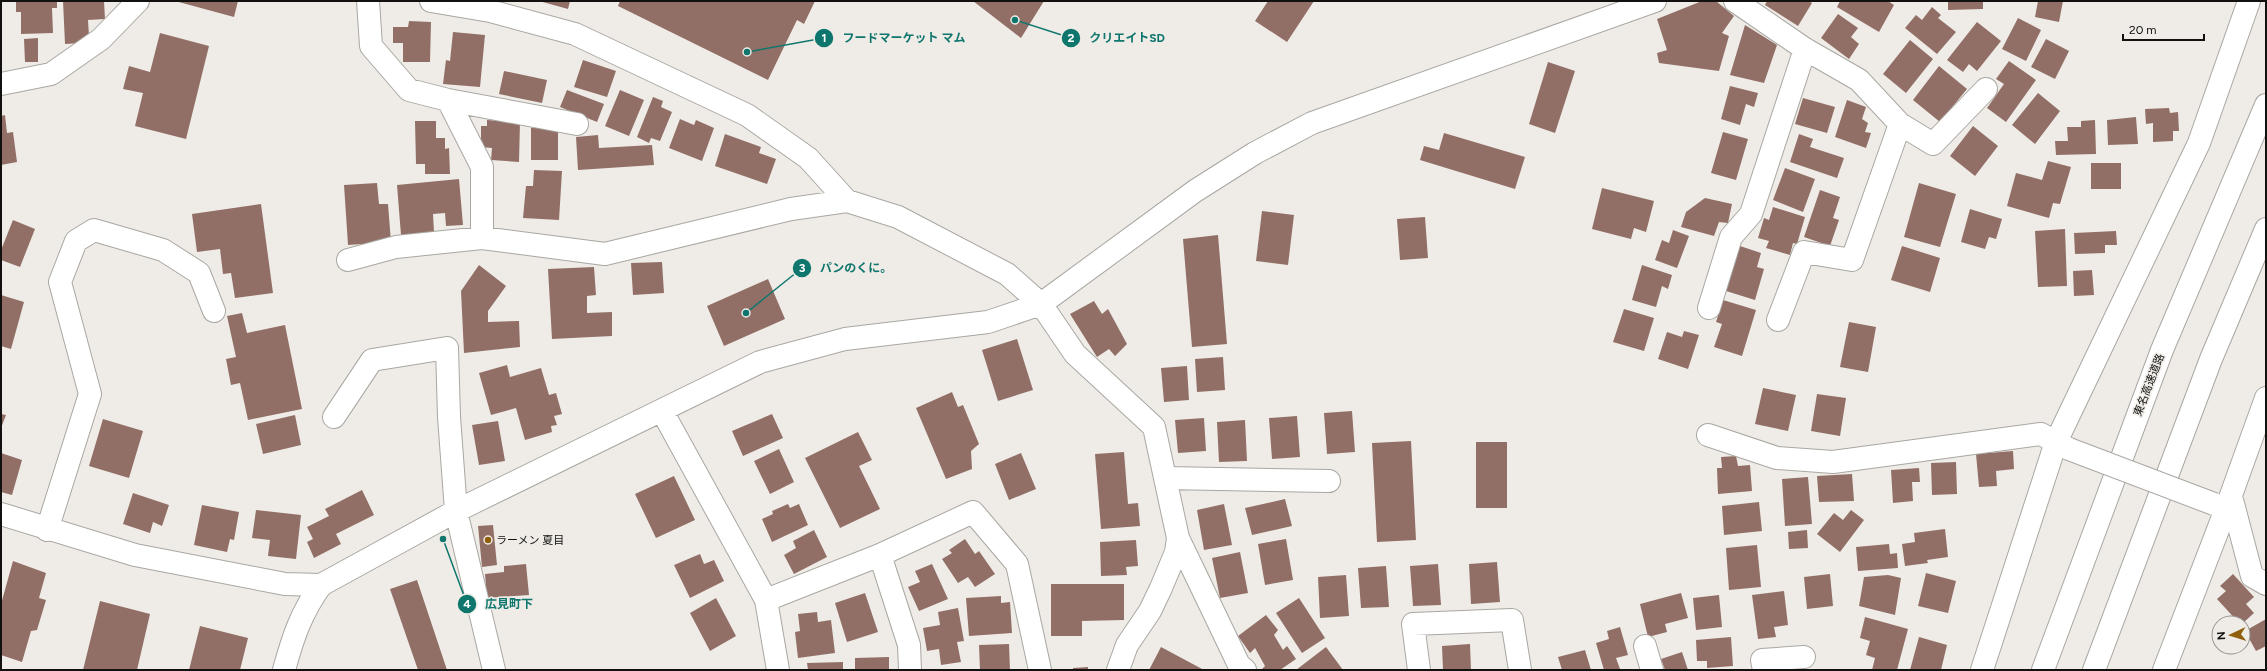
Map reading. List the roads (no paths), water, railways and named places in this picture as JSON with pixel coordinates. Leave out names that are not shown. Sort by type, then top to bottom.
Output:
[{"type":"main road","points":[[1,84],[52,74],[101,39],[138,1]]},
{"type":"main road","points":[[368,1],[371,46],[409,90],[448,100],[577,124]]},
{"type":"main road","points":[[431,1],[493,6],[575,34],[747,115],[808,158],[847,201]]},
{"type":"main road","points":[[284,670],[295,630],[305,607],[321,585],[456,511],[760,362],[845,339],[988,322],[1041,304],[1195,191],[1255,152],[1312,123],[1655,1]]},
{"type":"main road","points":[[1735,1],[1805,49],[1859,80],[1900,124],[1933,144],[1986,88]]},
{"type":"main road","points":[[1982,670],[2062,446],[2199,143],[2249,1]]},
{"type":"main road","points":[[1709,308],[1731,237],[1751,214],[1805,49]]},
{"type":"main road","points":[[448,100],[482,167],[482,238]]},
{"type":"main road","name":"東名高速道路","points":[[2043,670],[2162,350],[2266,105]]},
{"type":"main road","points":[[1778,320],[1804,252],[1852,260],[1900,124]]},
{"type":"main road","points":[[348,260],[396,247],[482,238],[604,254],[791,209],[847,201],[898,217],[1007,274],[1041,304],[1075,354],[1154,427],[1178,538],[1239,665],[1245,670]]},
{"type":"main road","points":[[2094,670],[2211,359],[2266,228]]},
{"type":"main road","points":[[47,530],[90,394],[60,282],[76,240],[94,230],[164,250],[199,273],[214,310]]},
{"type":"main road","points":[[334,417],[372,360],[447,348],[449,417],[456,511],[494,670]]},
{"type":"main road","points":[[2164,670],[2224,503],[2266,398]]},
{"type":"main road","points":[[662,411],[766,600],[778,670]]},
{"type":"main road","points":[[1708,435],[1777,458],[1832,462],[2041,434],[2062,446],[2224,503],[2252,576],[2266,584]]},
{"type":"main road","points":[[1166,478],[1329,481]]},
{"type":"main road","points":[[766,600],[880,555],[973,512],[1017,564],[1040,670]]},
{"type":"main road","points":[[1,514],[47,530],[135,555],[285,584],[321,585]]},
{"type":"main road","points":[[1118,670],[1126,646],[1150,611],[1161,588],[1176,552],[1178,538]]},
{"type":"main road","points":[[880,555],[909,645],[910,670]]},
{"type":"main road","points":[[1419,670],[1413,624],[1512,620],[1520,670]]},
{"type":"main road","points":[[1645,646],[1652,670]]},
{"type":"main road","points":[[1764,670],[1762,660],[1804,657]]},
{"type":"place","name":"クリエイトSD","points":[[1015,20]]},
{"type":"place","name":"フードマーケット マム","points":[[747,52]]},
{"type":"place","name":"パンのくに。","points":[[746,313]]},
{"type":"place","name":"広見町下","points":[[443,539]]},
{"type":"place","name":"ラーメン 夏目","points":[[488,540]]}]
